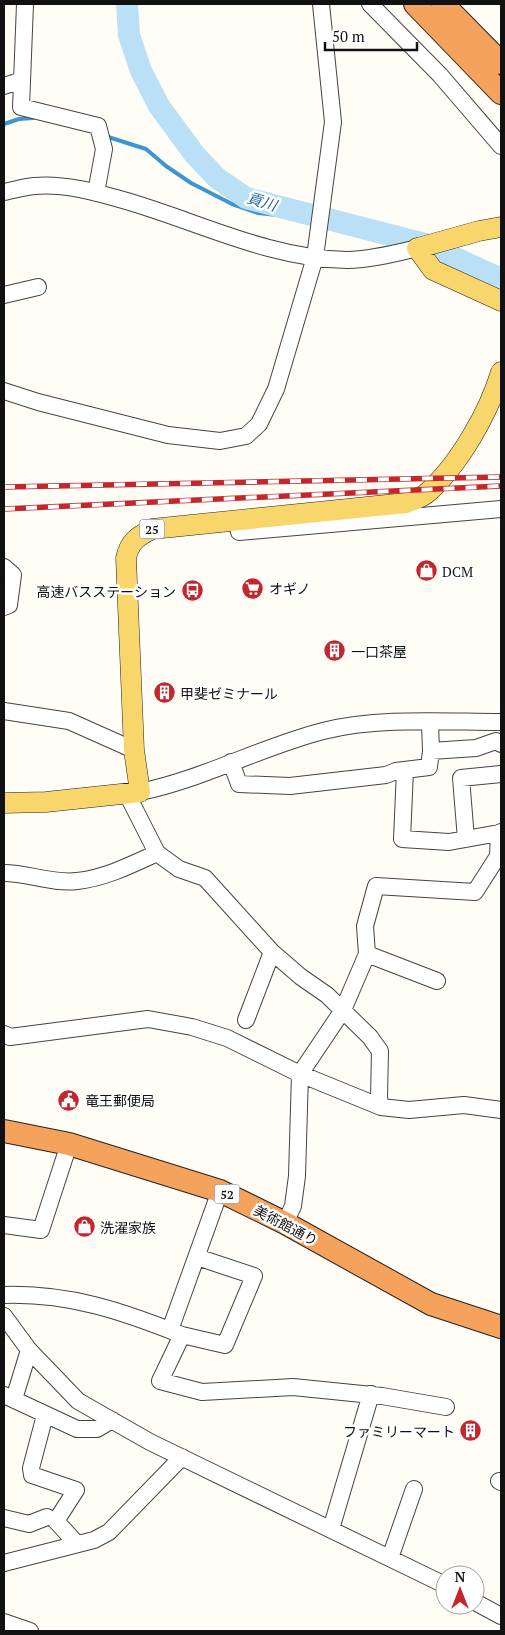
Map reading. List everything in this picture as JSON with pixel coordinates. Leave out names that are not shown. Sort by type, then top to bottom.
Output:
[{"type":"highway","points":[[415,4],[501,94]]},
{"type":"highway","points":[[442,4],[501,63]]},
{"type":"highway","name":"美術館通り","points":[[4,1131],[69,1144],[220,1191],[285,1223],[431,1304],[501,1327]]},
{"type":"main road","points":[[501,227],[418,248],[433,270],[501,301]]},
{"type":"main road","name":"25","points":[[133,793],[134,750],[126,558],[129,545],[135,538],[152,529],[406,503],[426,495],[455,461],[472,434],[495,392],[501,372]]},
{"type":"main road","points":[[4,803],[46,802],[133,793]]},
{"type":"street","points":[[25,4],[21,107],[98,126],[104,148],[96,193]]},
{"type":"street","points":[[4,390],[38,402],[168,436],[220,440],[246,436],[259,424],[276,389],[315,257],[319,234],[333,122],[321,4]]},
{"type":"street","points":[[370,4],[440,75],[501,146]]},
{"type":"street","points":[[4,86],[22,80]]},
{"type":"street","points":[[4,192],[34,186],[66,187],[96,193],[150,208],[252,243],[315,257],[349,260],[418,248]]},
{"type":"street","points":[[4,294],[38,287]]},
{"type":"street","points":[[238,520],[240,532],[501,509]]},
{"type":"street","points":[[4,567],[14,575],[9,606],[4,607]]},
{"type":"street","points":[[4,710],[69,721],[134,750]]},
{"type":"street","points":[[381,1107],[379,1098],[380,1051],[327,995],[301,977],[272,952],[205,878],[179,869],[156,853],[137,810],[133,793],[200,776],[231,762],[325,731],[372,724],[501,722]]},
{"type":"street","points":[[231,762],[239,784],[290,786],[386,775],[404,770],[429,767],[431,751],[430,723]]},
{"type":"street","points":[[431,751],[476,748],[496,741],[501,744]]},
{"type":"street","points":[[285,1223],[293,1206],[297,1176],[300,1074],[343,1010],[367,954],[364,926],[376,886],[475,892],[498,856],[500,833],[449,842],[402,839],[404,770]]},
{"type":"street","points":[[466,839],[461,778],[501,774]]},
{"type":"street","points":[[4,874],[39,879],[77,881],[119,871],[156,853]]},
{"type":"street","points":[[246,1020],[272,952]]},
{"type":"street","points":[[367,954],[437,981]]},
{"type":"street","points":[[4,1034],[10,1036],[148,1018],[192,1027],[227,1038],[300,1074],[381,1107],[409,1110],[464,1105],[501,1110]]},
{"type":"street","points":[[4,1225],[41,1230],[69,1144]]},
{"type":"street","points":[[220,1191],[197,1256],[160,1381],[202,1392],[293,1387],[371,1394],[446,1406]]},
{"type":"street","points":[[4,1295],[36,1295],[86,1301],[125,1312],[176,1332],[225,1346],[254,1276],[197,1256]]},
{"type":"street","points":[[4,1316],[29,1350],[78,1401],[182,1457],[435,1581]]},
{"type":"street","points":[[29,1350],[9,1397],[77,1429],[97,1429],[112,1420]]},
{"type":"street","points":[[331,1529],[371,1394]]},
{"type":"street","points":[[45,1415],[31,1468],[32,1475],[76,1490],[56,1521],[77,1544]]},
{"type":"street","points":[[4,1562],[94,1540],[109,1532],[182,1457]]},
{"type":"street","points":[[390,1558],[414,1489]]},
{"type":"street","points":[[4,1518],[29,1524],[47,1516]]},
{"type":"street","points":[[485,1607],[501,1616]]},
{"type":"street","points":[[4,1622],[30,1631]]},
{"type":"waterway","name":"貢川","points":[[127,4],[129,35],[141,71],[159,106],[195,155],[217,178],[246,198],[425,244],[501,279]]},
{"type":"waterway","points":[[4,124],[19,119],[33,118]]},
{"type":"waterway","points":[[105,136],[146,149],[166,166],[191,183],[232,204],[258,213],[315,219]]},
{"type":"railway","points":[[4,487],[501,477]]},
{"type":"railway","points":[[4,509],[501,486]]},
{"type":"place","name":"DCM","points":[[426,571]]},
{"type":"place","name":"オギノ","points":[[253,588]]},
{"type":"place","name":"高速バスステーション","points":[[192,591]]},
{"type":"place","name":"一口茶屋","points":[[335,651]]},
{"type":"place","name":"甲斐ゼミナール","points":[[164,693]]},
{"type":"place","name":"竜王郵便局","points":[[69,1100]]},
{"type":"place","name":"洗濯家族","points":[[84,1227]]},
{"type":"place","name":"ファミリーマート","points":[[471,1431]]}]
